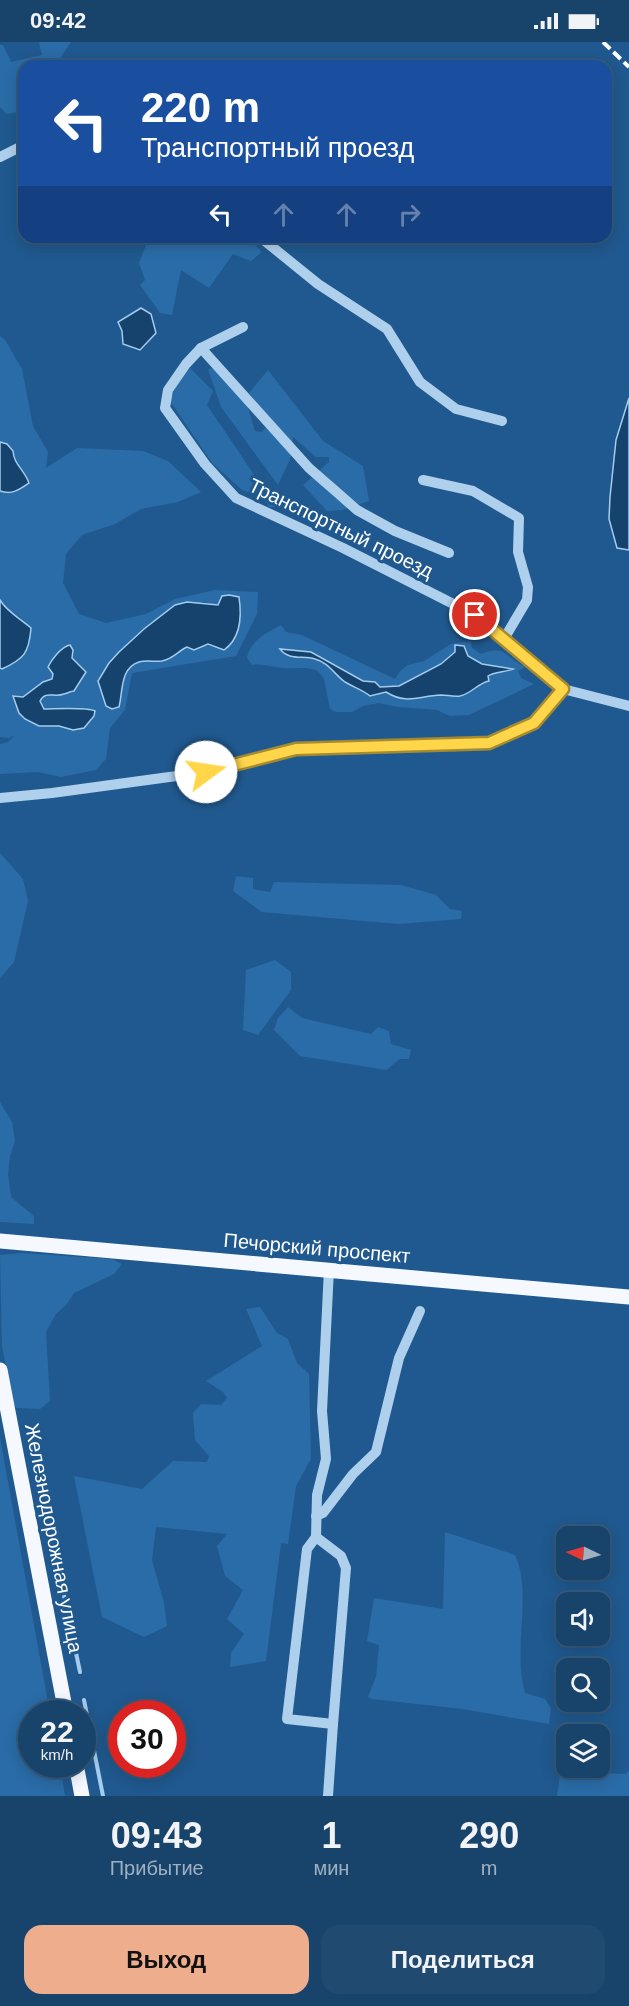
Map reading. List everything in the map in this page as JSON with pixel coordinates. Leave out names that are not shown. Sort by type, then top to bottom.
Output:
[{"type":"main road","name":"Печорский проспект","points":[[0,1241],[629,1297]]},
{"type":"main road","name":"Железнодорожная улица","points":[[0,1370],[63,1700]]},
{"type":"main road","points":[[79,1778],[82,1796]]},
{"type":"street","points":[[0,157],[18,148]]},
{"type":"street","points":[[267,243],[318,284],[387,329],[420,381],[456,409],[502,421]]},
{"type":"street","name":"Транспортный проезд","points":[[243,327],[201,348],[186,364],[168,390],[165,408],[205,464],[236,498],[344,548],[475,615],[563,689],[629,706]]},
{"type":"street","points":[[201,348],[322,481],[357,510],[395,531],[449,553]]},
{"type":"street","points":[[423,480],[473,491],[519,518],[518,552],[528,587],[527,600],[504,639]]},
{"type":"street","points":[[0,798],[206,772],[296,749],[489,743],[534,723],[563,689]]},
{"type":"street","points":[[328,1269],[322,1411],[326,1459],[317,1495],[316,1537],[307,1549],[287,1719],[333,1724]]},
{"type":"street","points":[[316,1516],[323,1513],[352,1474],[376,1452],[399,1358],[420,1311]]},
{"type":"street","points":[[316,1537],[341,1556],[346,1568],[328,1796]]},
{"type":"shaded area","points":[[39,42],[71,42],[59,60],[20,60],[42,55]]},
{"type":"shaded area","points":[[0,45],[3,45],[11,62],[18,60],[18,112],[7,114],[0,107]]},
{"type":"shaded area","points":[[147,243],[253,243],[262,252],[251,261],[233,254],[209,288],[181,270],[172,315],[160,313],[140,285],[145,280],[139,263]]},
{"type":"shaded area","points":[[141,308],[151,314],[156,333],[140,350],[123,344],[122,331],[118,322]]},
{"type":"shaded area","points":[[0,336],[5,340],[22,369],[33,426],[48,452],[46,468],[77,448],[143,451],[168,461],[201,492],[178,502],[141,509],[115,524],[82,535],[66,554],[63,583],[79,614],[106,623],[146,614],[175,599],[215,590],[258,592],[257,614],[236,656],[132,673],[125,710],[110,728],[106,759],[96,770],[61,777],[38,772],[0,774],[0,744],[8,742],[15,735],[9,738],[0,737],[0,668],[2,669],[21,618],[4,607],[0,600],[0,491],[8,494],[20,467],[7,444],[0,442]],"holes":[[[203,602],[218,605],[215,648],[202,645],[192,646],[179,651],[167,660],[135,663],[126,672],[121,696],[98,681],[109,663],[165,612]],[[60,650],[73,650],[72,658],[86,672],[78,687],[63,695],[48,694],[40,701],[44,709],[78,710],[86,707],[94,716],[88,724],[73,730],[59,726],[47,726],[19,713],[13,699],[13,697],[23,697],[43,682],[53,679],[53,674],[48,667]]]},
{"type":"shaded area","points":[[190,368],[213,391],[207,405],[276,507],[269,507],[264,498],[242,490],[213,464],[170,401],[177,382]]},
{"type":"shaded area","points":[[215,368],[246,401],[255,431],[262,432],[266,427],[249,393],[268,370],[323,441],[363,466],[369,501],[342,510],[327,511],[303,485],[329,462],[329,457],[316,457],[293,437],[291,457],[278,485],[221,407],[208,369]]},
{"type":"shaded area","points":[[629,398],[629,550],[617,548],[609,519],[616,440]]},
{"type":"shaded area","points":[[0,442],[7,444],[13,451],[15,460],[29,483],[19,490],[0,491]]},
{"type":"shaded area","points":[[222,596],[239,597],[240,612],[237,633],[230,645],[224,650],[208,644],[194,650],[187,647],[166,660],[139,662],[128,669],[125,675],[119,707],[112,709],[106,706],[98,681],[109,663],[144,629],[175,605],[187,602],[218,605]]},
{"type":"shaded area","points":[[0,600],[10,612],[31,628],[29,644],[24,654],[16,662],[2,669],[0,668]]},
{"type":"shaded area","points":[[281,625],[286,632],[302,635],[395,679],[408,665],[424,661],[451,644],[471,641],[472,648],[481,654],[489,651],[505,653],[525,667],[518,671],[521,678],[534,684],[469,715],[450,716],[437,710],[378,703],[363,706],[352,712],[336,712],[330,709],[324,679],[318,671],[305,668],[252,665],[247,658],[255,642]]},
{"type":"shaded area","points":[[70,645],[73,650],[72,658],[86,672],[74,691],[60,695],[48,695],[40,701],[44,709],[91,710],[95,711],[94,716],[84,728],[73,730],[59,726],[39,726],[19,713],[13,696],[23,697],[43,682],[52,679],[53,674],[48,667],[60,651]]},
{"type":"shaded area","points":[[455,645],[464,646],[468,656],[482,664],[513,669],[488,676],[489,681],[460,696],[441,695],[407,699],[386,692],[370,696],[345,682],[320,661],[288,655],[280,649],[311,652],[363,681],[375,682],[380,687],[399,686],[441,664],[455,652]]},
{"type":"shaded area","points":[[0,853],[23,879],[28,901],[14,962],[0,978]]},
{"type":"shaded area","points":[[236,876],[253,878],[253,889],[270,892],[274,882],[401,885],[436,895],[450,909],[462,911],[461,919],[398,924],[262,912],[233,891]]},
{"type":"shaded area","points":[[275,960],[291,972],[291,990],[258,1035],[243,1030],[246,970]]},
{"type":"shaded area","points":[[288,1007],[302,1018],[371,1034],[378,1027],[389,1031],[391,1044],[411,1050],[409,1059],[400,1059],[386,1070],[300,1056],[274,1030],[278,1018]]},
{"type":"shaded area","points":[[0,1102],[12,1122],[15,1141],[8,1174],[11,1197],[34,1216],[34,1224],[0,1222]]},
{"type":"shaded area","points":[[21,1253],[112,1259],[122,1264],[114,1274],[74,1293],[67,1304],[56,1314],[46,1332],[50,1401],[40,1409],[17,1408],[10,1401],[2,1347],[0,1255]]},
{"type":"shaded area","points":[[260,1307],[277,1333],[288,1339],[297,1363],[309,1374],[311,1459],[296,1486],[288,1544],[281,1543],[266,1661],[230,1667],[231,1653],[244,1634],[227,1619],[243,1590],[225,1576],[217,1546],[227,1534],[156,1527],[152,1560],[164,1603],[167,1626],[144,1637],[102,1617],[74,1476],[142,1489],[173,1461],[207,1462],[209,1456],[195,1440],[193,1413],[201,1404],[221,1405],[227,1398],[223,1392],[206,1381],[262,1346],[246,1309]]},
{"type":"shaded area","points":[[0,1438],[48,1700],[18,1700],[18,1778],[62,1778],[65,1796],[0,1796]]},
{"type":"shaded area","points":[[445,1532],[515,1555],[522,1587],[520,1658],[525,1693],[545,1699],[551,1708],[549,1724],[462,1709],[368,1697],[376,1677],[379,1645],[367,1641],[374,1598],[443,1609]]},
{"type":"shaded area","points":[[629,1770],[629,1796],[557,1796],[560,1778],[610,1778],[610,1773],[626,1774]]},
{"type":"waterway","points":[[46,1509],[80,1672]]},
{"type":"waterway","points":[[96,1761],[103,1796]]},
{"type":"railway","points":[[603,42],[629,67]]},
{"type":"route","points":[[206,772],[296,749],[489,743],[534,723],[563,689],[475,615]]}]
